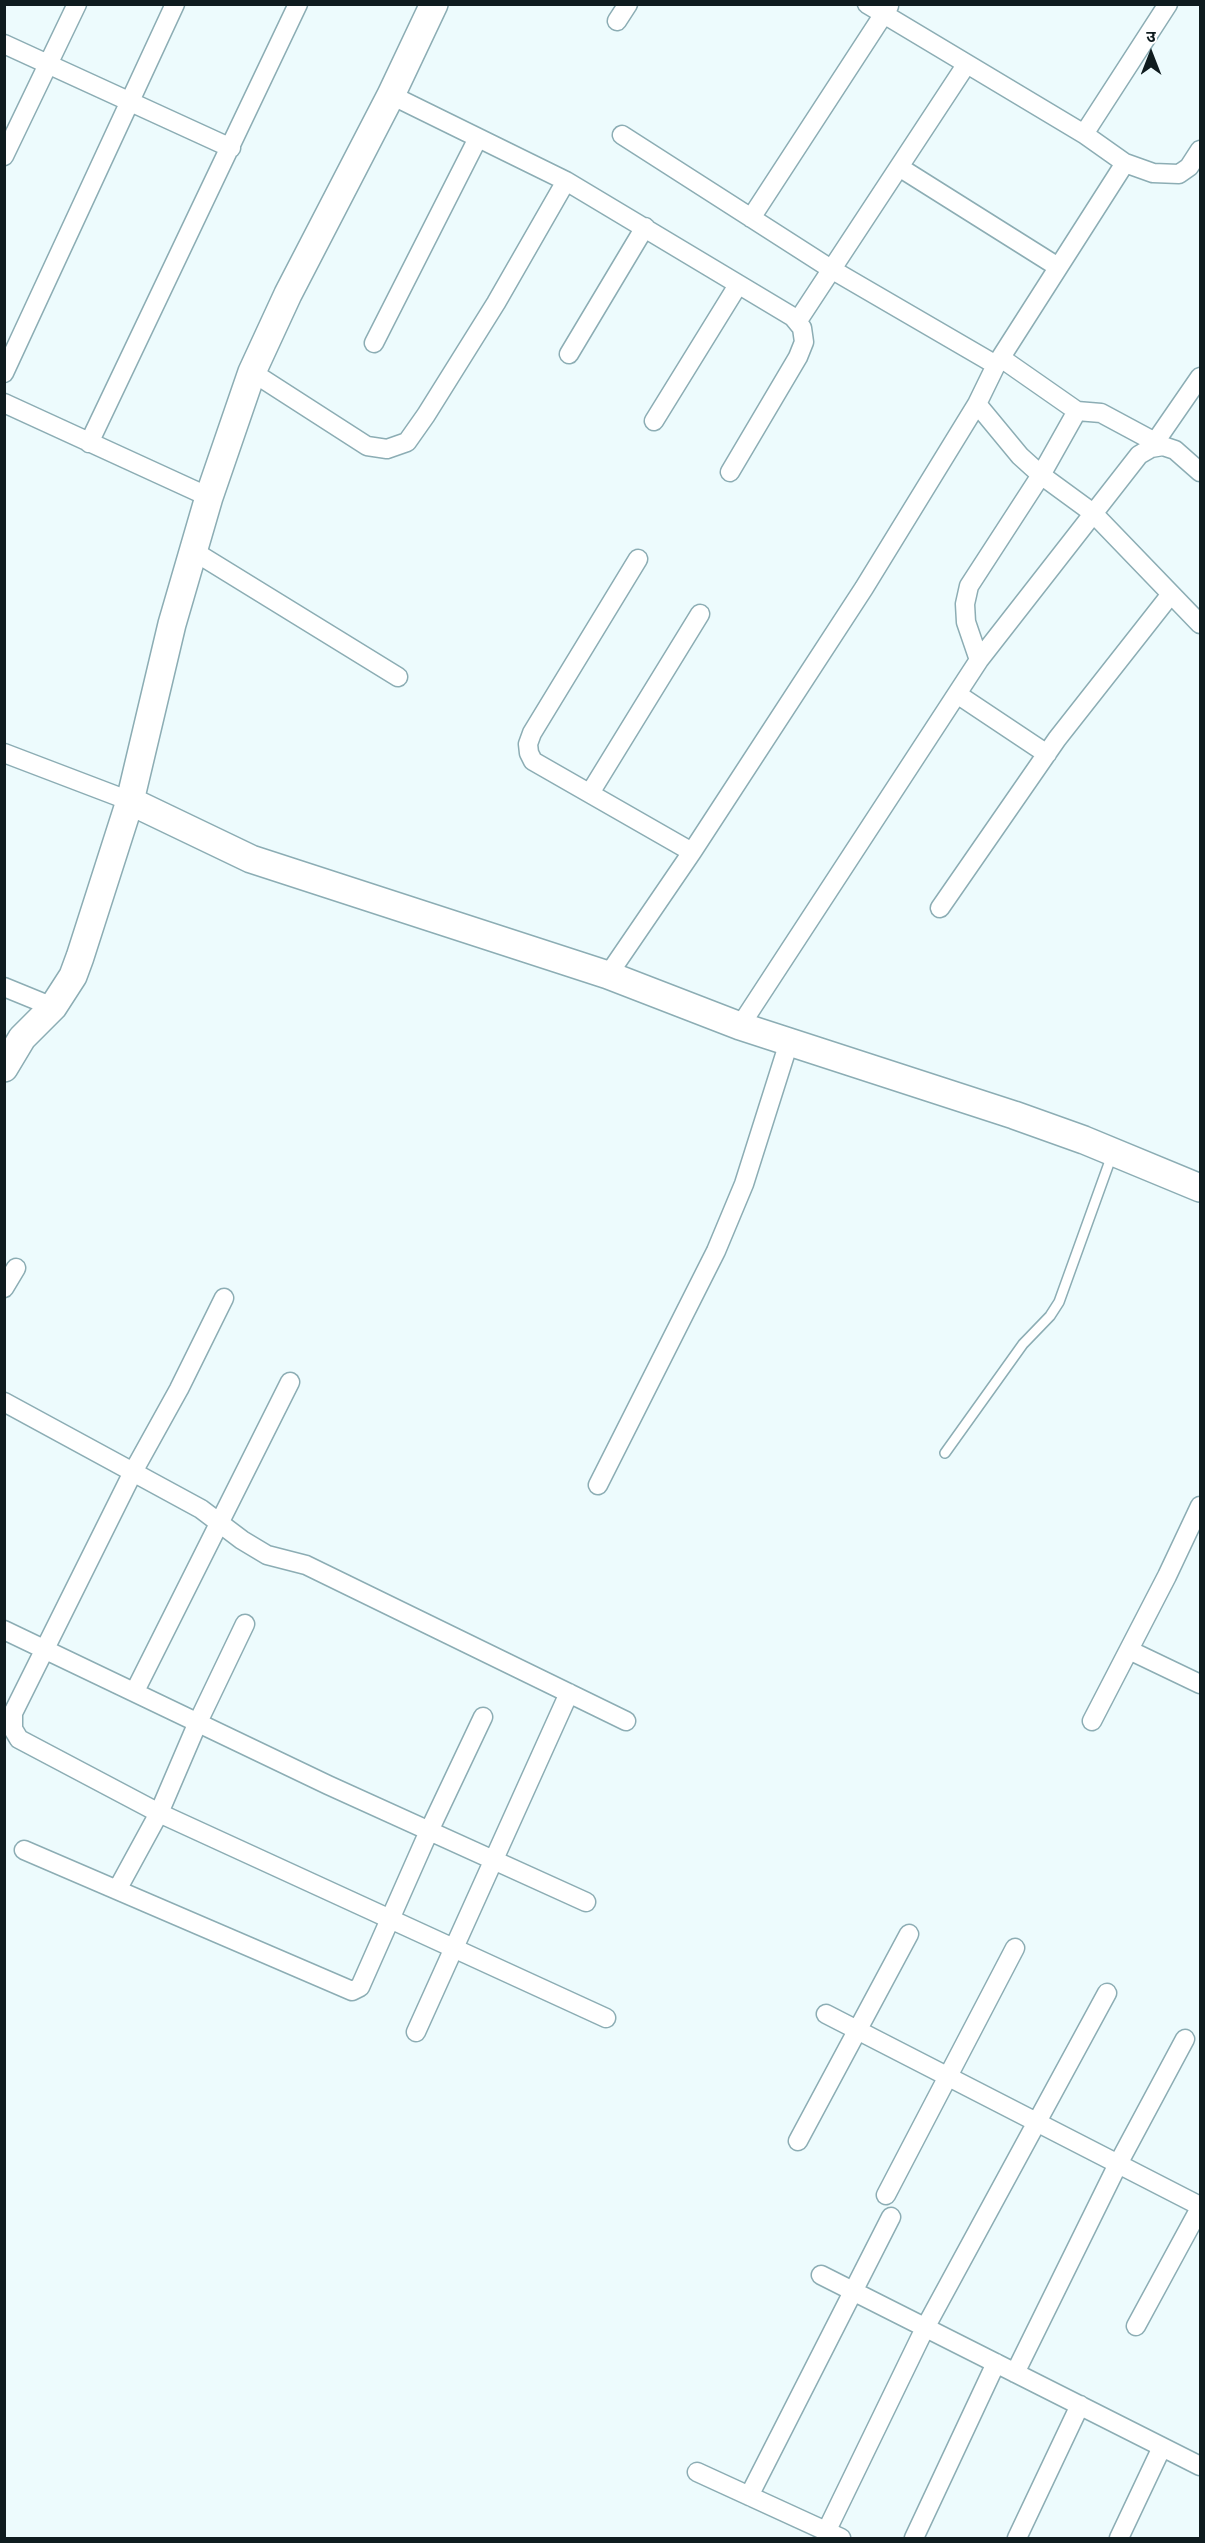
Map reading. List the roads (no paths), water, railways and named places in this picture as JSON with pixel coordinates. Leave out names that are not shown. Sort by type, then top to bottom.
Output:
[{"type":"street","points":[[4,156],[77,4]]},
{"type":"street","points":[[4,373],[174,4]]},
{"type":"street","points":[[89,443],[298,4]]},
{"type":"street","points":[[4,1068],[22,1038],[53,1007],[73,976],[130,801],[172,624],[195,552],[209,497],[252,372],[288,294],[391,95],[434,4]]},
{"type":"street","points":[[617,21],[628,4]]},
{"type":"street","points":[[867,4],[887,9],[966,65],[1084,134],[1125,163],[1153,173],[1179,174],[1189,167],[1200,150]]},
{"type":"street","points":[[1084,134],[1168,4]]},
{"type":"street","points":[[751,218],[887,9]]},
{"type":"street","points":[[4,44],[231,148]]},
{"type":"street","points":[[797,322],[966,65]]},
{"type":"street","points":[[391,95],[566,181],[793,317],[802,328],[804,342],[798,357],[730,472]]},
{"type":"street","points":[[622,135],[831,269],[999,361],[1077,411],[1101,413],[1153,445],[1175,450],[1200,472]]},
{"type":"street","points":[[374,343],[478,138]]},
{"type":"street","points":[[608,975],[692,852],[864,588],[977,404],[999,361],[1125,163]]},
{"type":"street","points":[[898,167],[1058,267]]},
{"type":"street","points":[[252,372],[367,446],[387,449],[407,442],[496,303],[566,181]]},
{"type":"street","points":[[569,354],[645,228]]},
{"type":"street","points":[[654,422],[738,285]]},
{"type":"street","points":[[740,1026],[979,660],[1139,455],[1153,445],[1200,377]]},
{"type":"street","points":[[4,403],[209,497]]},
{"type":"street","points":[[977,404],[1002,437],[1041,475],[1093,513],[1200,624]]},
{"type":"street","points":[[979,660],[966,622],[965,604],[969,586],[1041,475],[1077,411]]},
{"type":"street","points":[[195,552],[398,677]]},
{"type":"street","points":[[638,559],[532,732],[528,744],[529,753],[533,761],[692,852]]},
{"type":"street","points":[[940,908],[1047,754],[1171,594]]},
{"type":"street","points":[[590,793],[700,614]]},
{"type":"street","points":[[957,694],[1047,754]]},
{"type":"street","points":[[4,753],[130,801],[251,859],[608,975],[740,1026],[1014,1115],[1200,1187]]},
{"type":"street","points":[[4,987],[53,1007]]},
{"type":"street","points":[[598,1485],[716,1251],[744,1184],[789,1042]]},
{"type":"street","points":[[4,1288],[16,1268]]},
{"type":"street","points":[[224,1298],[133,1472],[13,1713],[13,1729],[19,1739],[159,1813],[606,2018]]},
{"type":"street","points":[[135,1691],[290,1382]]},
{"type":"street","points":[[4,1402],[201,1509],[242,1540],[267,1555],[306,1565],[626,1721]]},
{"type":"street","points":[[1092,1721],[1200,1506]]},
{"type":"street","points":[[117,1890],[159,1813],[198,1722],[245,1624]]},
{"type":"street","points":[[4,1630],[429,1831],[586,1902]]},
{"type":"street","points":[[1129,1650],[1200,1684]]},
{"type":"street","points":[[416,2032],[569,1693]]},
{"type":"street","points":[[24,1850],[352,1991],[360,1987],[429,1831],[483,1717]]},
{"type":"street","points":[[798,2141],[909,1934]]},
{"type":"street","points":[[886,2195],[1015,1948]]},
{"type":"street","points":[[697,2472],[833,2535],[925,2328],[1107,1993]]},
{"type":"street","points":[[826,2014],[1200,2207],[1136,2326]]},
{"type":"street","points":[[1015,2373],[1118,2164],[1185,2039]]},
{"type":"street","points":[[749,2496],[891,2217]]},
{"type":"street","points":[[821,2276],[1200,2466]]},
{"type":"street","points":[[914,2538],[996,2364]]},
{"type":"street","points":[[1017,2538],[1080,2404]]},
{"type":"street","points":[[1119,2538],[1162,2447]]},
{"type":"lane","points":[[945,1453],[1023,1344],[1050,1316],[1059,1302],[1113,1152]]}]
